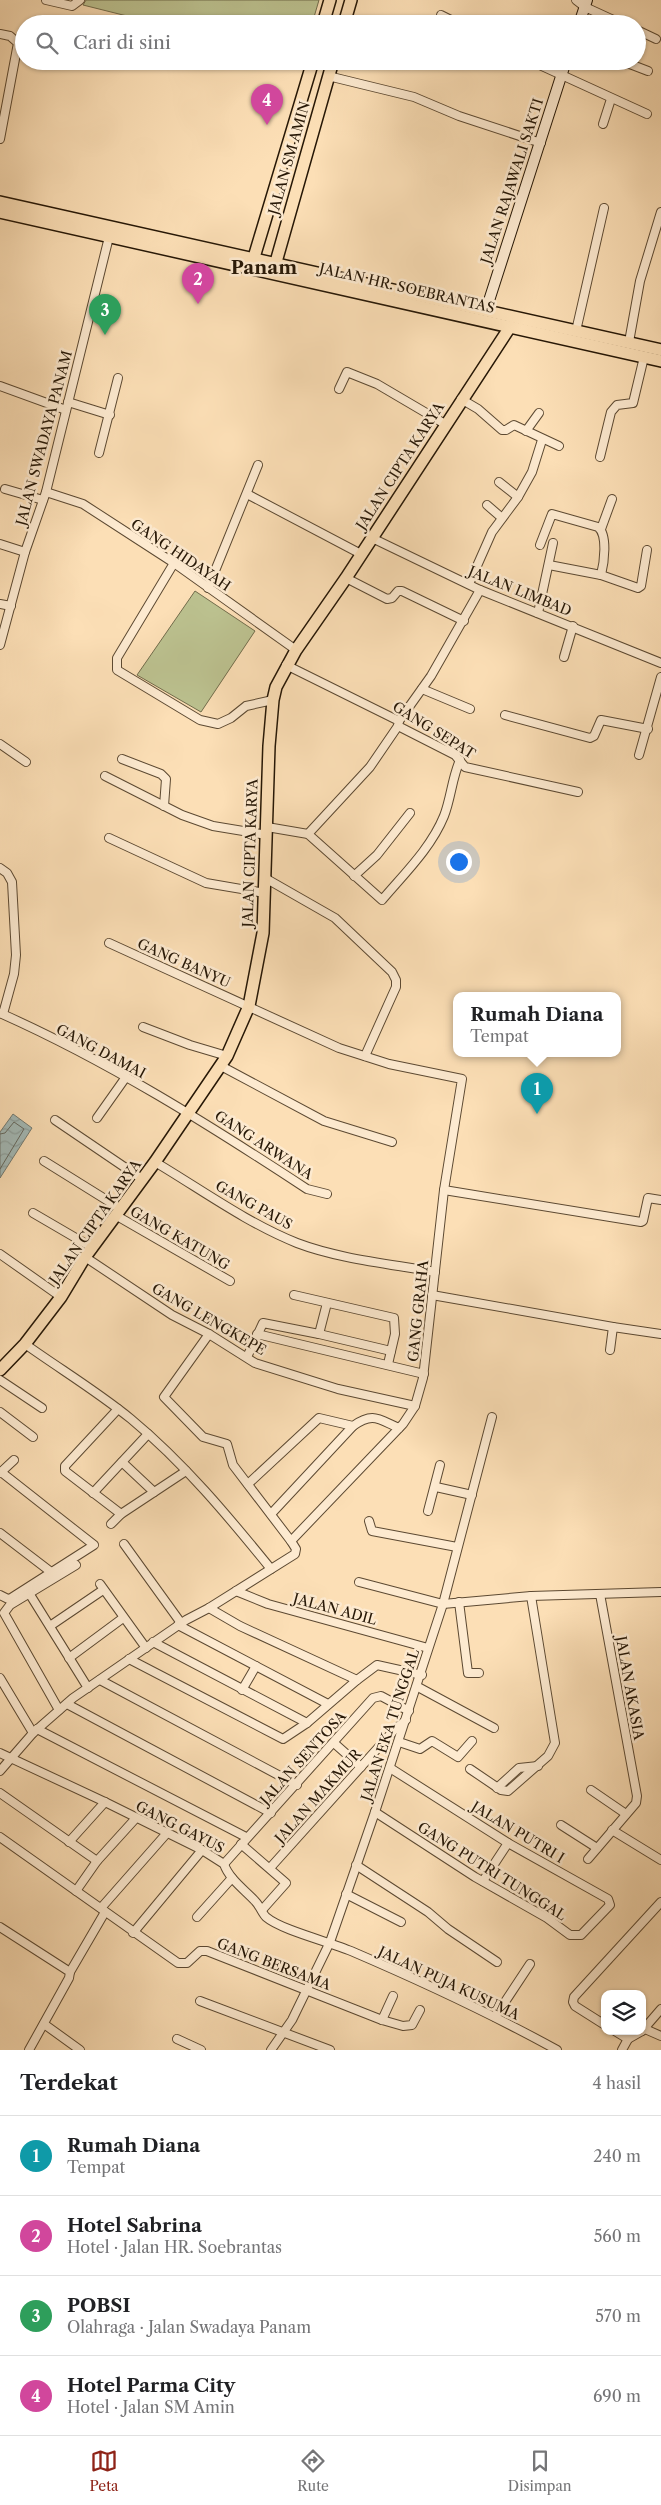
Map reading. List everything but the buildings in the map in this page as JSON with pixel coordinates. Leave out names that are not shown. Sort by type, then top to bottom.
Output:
[{"type":"main road","points":[[326,15],[330,0]]},
{"type":"main road","points":[[347,15],[351,0]]},
{"type":"main road","name":"JALAN SM AMIN","points":[[252,264],[310,70]]},
{"type":"main road","name":"JALAN SM AMIN","points":[[274,268],[330,70]]},
{"type":"main road","name":"JALAN HR. SOEBRANTAS","points":[[0,202],[252,264]]},
{"type":"main road","name":"JALAN HR. SOEBRANTAS","points":[[0,212],[109,237],[486,310],[629,342],[641,353]]},
{"type":"main road","name":"JALAN HR. SOEBRANTAS","points":[[274,268],[510,327],[641,353],[661,361]]},
{"type":"main road","name":"JALAN CIPTA KARYA","points":[[0,1370],[25,1344],[61,1297],[89,1252],[155,1162],[224,1061],[249,1006],[263,933],[269,746],[273,700],[286,665],[346,578],[461,399],[510,327]]},
{"type":"main road","name":"JALAN HR. SOEBRANTAS","points":[[641,353],[661,350]]},
{"type":"street","points":[[46,0],[72,6],[80,0]]},
{"type":"street","points":[[576,0],[586,3],[607,15]]},
{"type":"street","points":[[582,15],[586,3]]},
{"type":"street","points":[[0,34],[10,36],[15,40]]},
{"type":"street","points":[[646,34],[656,38]]},
{"type":"street","points":[[0,139],[15,59]]},
{"type":"street","points":[[549,70],[648,114]]},
{"type":"street","name":"JALAN RAJAWALI SAKTI","points":[[486,310],[509,232],[541,143],[563,70]]},
{"type":"street","points":[[328,76],[427,101],[460,116],[541,143]]},
{"type":"street","points":[[603,124],[611,99]]},
{"type":"street","points":[[576,331],[604,208]]},
{"type":"street","points":[[629,342],[640,281],[661,212]]},
{"type":"street","name":"JALAN SWADAYA PANAM","points":[[0,645],[25,552],[46,492],[109,237]]},
{"type":"street","points":[[600,457],[611,412],[617,405],[633,402],[641,353]]},
{"type":"street","points":[[339,389],[348,372],[377,384],[445,424]]},
{"type":"street","points":[[99,453],[118,378]]},
{"type":"street","points":[[0,386],[66,410]]},
{"type":"street","points":[[461,399],[478,409],[502,430],[506,430],[512,425],[558,446]]},
{"type":"street","points":[[68,402],[110,415]]},
{"type":"street","points":[[526,431],[539,412]]},
{"type":"street","points":[[469,584],[492,532],[518,497],[532,472],[542,440]]},
{"type":"street","points":[[208,588],[258,465]]},
{"type":"street","points":[[499,482],[518,497]]},
{"type":"street","points":[[5,489],[43,500]]},
{"type":"street","name":"GANG HIDAYAH","points":[[46,492],[83,504],[174,563],[296,650]]},
{"type":"street","points":[[247,494],[361,554]]},
{"type":"street","points":[[601,574],[606,558],[601,528],[612,499]]},
{"type":"street","points":[[487,504],[502,518]]},
{"type":"street","points":[[540,545],[552,514],[601,528]]},
{"type":"street","name":"JALAN LIMBAD","points":[[372,538],[480,590],[661,663]]},
{"type":"street","points":[[538,613],[550,565],[553,543]]},
{"type":"street","points":[[0,544],[25,552]]},
{"type":"street","points":[[550,565],[601,574],[640,588],[647,550]]},
{"type":"street","points":[[174,563],[117,658],[117,670],[200,720],[218,724],[231,718],[246,706],[273,700]]},
{"type":"street","points":[[346,578],[387,599],[392,598],[398,591],[402,590],[464,621]]},
{"type":"street","points":[[308,834],[370,767],[422,689],[464,621],[480,590]]},
{"type":"street","points":[[0,604],[11,606]]},
{"type":"street","points":[[564,657],[573,626]]},
{"type":"street","name":"GANG SEPAT","points":[[286,665],[399,723],[456,756],[465,766],[578,792]]},
{"type":"street","points":[[639,755],[648,729],[661,677]]},
{"type":"street","points":[[422,689],[470,709]]},
{"type":"street","points":[[505,716],[590,738],[594,736],[601,720],[648,729]]},
{"type":"street","points":[[0,744],[26,762]]},
{"type":"street","points":[[122,759],[161,774],[166,779],[164,806]]},
{"type":"street","points":[[105,776],[164,806],[212,826],[308,834],[382,900],[435,834],[445,814],[453,776],[460,760]]},
{"type":"street","points":[[354,876],[377,855],[410,813]]},
{"type":"street","points":[[109,838],[206,883],[264,893]]},
{"type":"street","points":[[0,868],[8,873],[12,882],[16,955],[14,974],[2,1014]]},
{"type":"street","points":[[265,878],[335,918],[392,972],[396,980],[396,987],[365,1056]]},
{"type":"street","name":"GANG BANYU","points":[[108,943],[339,1048],[365,1056]]},
{"type":"street","name":"GANG DAMAI","points":[[2,1014],[190,1112]]},
{"type":"street","points":[[143,1027],[224,1061],[324,1121],[392,1142]]},
{"type":"street","name":"GANG GRAHA","points":[[291,1541],[398,1428],[415,1406],[424,1374],[444,1190],[462,1079],[389,1064],[365,1056]]},
{"type":"street","points":[[97,1118],[126,1077]]},
{"type":"street","name":"GANG ARWANA","points":[[190,1112],[307,1189],[327,1194]]},
{"type":"street","points":[[56,1120],[142,1179]]},
{"type":"street","name":"GANG KATUNG","points":[[44,1161],[119,1212],[230,1281]]},
{"type":"street","name":"GANG PAUS","points":[[155,1162],[243,1216],[298,1243],[333,1253],[435,1272]]},
{"type":"street","points":[[444,1190],[641,1222],[643,1221],[648,1198],[661,1200]]},
{"type":"street","name":"GANG LENGKEPE","points":[[33,1212],[172,1315],[210,1334],[255,1363],[338,1390],[415,1406]]},
{"type":"street","points":[[0,1254],[61,1297]]},
{"type":"street","points":[[294,1295],[394,1318],[396,1320],[388,1364]]},
{"type":"street","points":[[432,1295],[661,1334]]},
{"type":"street","points":[[319,1334],[326,1303]]},
{"type":"street","points":[[247,1357],[263,1323],[391,1351]]},
{"type":"street","points":[[610,1350],[613,1327]]},
{"type":"street","points":[[0,1770],[13,1758],[35,1731],[58,1710],[88,1688],[179,1624],[209,1608],[295,1554],[296,1548],[233,1465],[227,1444],[203,1437],[164,1397],[210,1334]]},
{"type":"street","points":[[257,1334],[424,1374]]},
{"type":"street","points":[[25,1344],[118,1410],[148,1434],[213,1498],[271,1569]]},
{"type":"street","points":[[0,1380],[42,1408]]},
{"type":"street","points":[[118,1410],[65,1466],[65,1471],[121,1514]]},
{"type":"street","points":[[0,1412],[33,1437]]},
{"type":"street","points":[[271,1514],[353,1426],[366,1417],[372,1416],[398,1428]]},
{"type":"street","name":"JALAN EKA TUNGGAL","points":[[271,2050],[292,2020],[330,1942],[422,1675],[428,1648],[443,1604],[492,1417]]},
{"type":"street","points":[[248,1484],[319,1418],[353,1426]]},
{"type":"street","points":[[93,1493],[148,1434]]},
{"type":"street","points":[[0,1595],[8,1599],[12,1598],[91,1548],[93,1543],[1,1472],[14,1460]]},
{"type":"street","points":[[122,1462],[154,1492]]},
{"type":"street","points":[[428,1511],[436,1487],[440,1465]]},
{"type":"street","points":[[110,1524],[121,1514],[186,1471]]},
{"type":"street","points":[[436,1487],[472,1496]]},
{"type":"street","points":[[369,1521],[372,1531],[457,1547]]},
{"type":"street","points":[[0,1533],[51,1572]]},
{"type":"street","points":[[124,1544],[179,1624],[328,1704]]},
{"type":"street","points":[[58,1710],[4,1613],[10,1605],[76,1565]]},
{"type":"street","points":[[359,1582],[443,1604],[531,1596],[661,1592]]},
{"type":"street","points":[[50,1626],[101,1587],[146,1648]]},
{"type":"street","name":"JALAN ADIL","points":[[236,1591],[268,1604],[428,1648]]},
{"type":"street","points":[[29,1593],[88,1688]]},
{"type":"street","name":"JALAN AKASIA","points":[[588,1859],[636,1802],[637,1796],[600,1594]]},
{"type":"street","points":[[470,1769],[497,1788],[508,1791],[548,1756],[556,1739],[531,1596]]},
{"type":"street","points":[[459,1602],[468,1673],[479,1672]]},
{"type":"street","points":[[209,1608],[240,1626],[357,1680]]},
{"type":"street","points":[[69,1658],[123,1618]]},
{"type":"street","points":[[153,1642],[307,1723]]},
{"type":"street","points":[[129,1659],[279,1738],[287,1738],[377,1665],[422,1675]]},
{"type":"street","points":[[242,1690],[256,1666]]},
{"type":"street","points":[[0,1678],[35,1731],[244,1841],[286,1883],[262,1910]]},
{"type":"street","points":[[100,1680],[297,1785]]},
{"type":"street","points":[[418,1687],[494,1728]]},
{"type":"street","points":[[0,1698],[7,1690]]},
{"type":"street","name":"JALAN SENTOSA","points":[[224,1864],[376,1696],[409,1711]]},
{"type":"street","points":[[67,1704],[271,1813]]},
{"type":"street","name":"JALAN MAKMUR","points":[[270,1868],[394,1729],[406,1720]]},
{"type":"street","points":[[399,1742],[420,1749],[432,1741],[458,1757],[472,1741]]},
{"type":"street","points":[[334,1743],[361,1767]]},
{"type":"street","name":"GANG GAYUS","points":[[0,1753],[202,1850],[224,1864],[227,1872],[266,1916],[279,1924],[330,1942]]},
{"type":"street","points":[[497,1788],[519,1768],[538,1766]]},
{"type":"street","name":"JALAN PUTRI I","points":[[390,1768],[508,1842],[608,1899],[610,1905],[594,1922]]},
{"type":"street","points":[[591,1790],[626,1814]]},
{"type":"street","points":[[0,1793],[97,1861]]},
{"type":"street","points":[[69,1842],[105,1802]]},
{"type":"street","name":"GANG PUTRI TUNGGAL","points":[[375,1812],[483,1882],[547,1918],[570,1935],[581,1935],[594,1922]]},
{"type":"street","points":[[76,1891],[97,1861],[136,1818]]},
{"type":"street","points":[[561,1825],[597,1848]]},
{"type":"street","points":[[612,1830],[661,1860]]},
{"type":"street","points":[[28,2050],[44,2024],[103,1910],[167,1833]]},
{"type":"street","name":"GANG BERSAMA","points":[[0,1838],[133,1933],[182,1964],[187,1963],[200,1951],[207,1951],[306,1988],[382,2020],[409,2026],[420,2010]]},
{"type":"street","points":[[483,1882],[508,1842]]},
{"type":"street","points":[[133,1933],[202,1850]]},
{"type":"street","points":[[356,1865],[428,1912],[448,1930],[497,1962]]},
{"type":"street","points":[[197,1918],[232,1878]]},
{"type":"street","points":[[346,1894],[401,1922]]},
{"type":"street","points":[[601,2023],[575,2006],[573,2002],[574,1997],[661,1902]]},
{"type":"street","points":[[0,1927],[70,1972]]},
{"type":"street","name":"JALAN PUJA KUSUMA","points":[[330,1942],[496,2017],[557,2050]]},
{"type":"street","points":[[496,2017],[530,1964]]},
{"type":"street","points":[[382,2020],[393,1996]]},
{"type":"street","points":[[200,2001],[282,2034],[330,2050]]},
{"type":"street","points":[[646,2027],[661,2009]]},
{"type":"street","points":[[44,2024],[80,2050]]},
{"type":"street","points":[[646,2032],[661,2036]]},
{"type":"street","points":[[621,2035],[628,2039]]},
{"type":"street","points":[[622,2050],[628,2039],[636,2035]]},
{"type":"street","points":[[177,2039],[201,2050]]},
{"type":"street","points":[[536,2050],[540,2041]]},
{"type":"green space","points":[[86,0],[319,0],[315,15],[123,15],[83,5]]},
{"type":"green space","points":[[195,591],[255,631],[201,712],[137,675]]},
{"type":"water","points":[[13,1114],[32,1128],[0,1178],[0,1132]]},
{"type":"place","name":"Hotel Parma City","points":[[267,125]]},
{"type":"place","name":"Hotel Sabrina","points":[[198,304]]},
{"type":"place","name":"POBSI","points":[[105,335]]},
{"type":"place","name":"Rumah Diana","points":[[537,1114]]},
{"type":"district","name":"Panam","points":[[264,267]]}]
